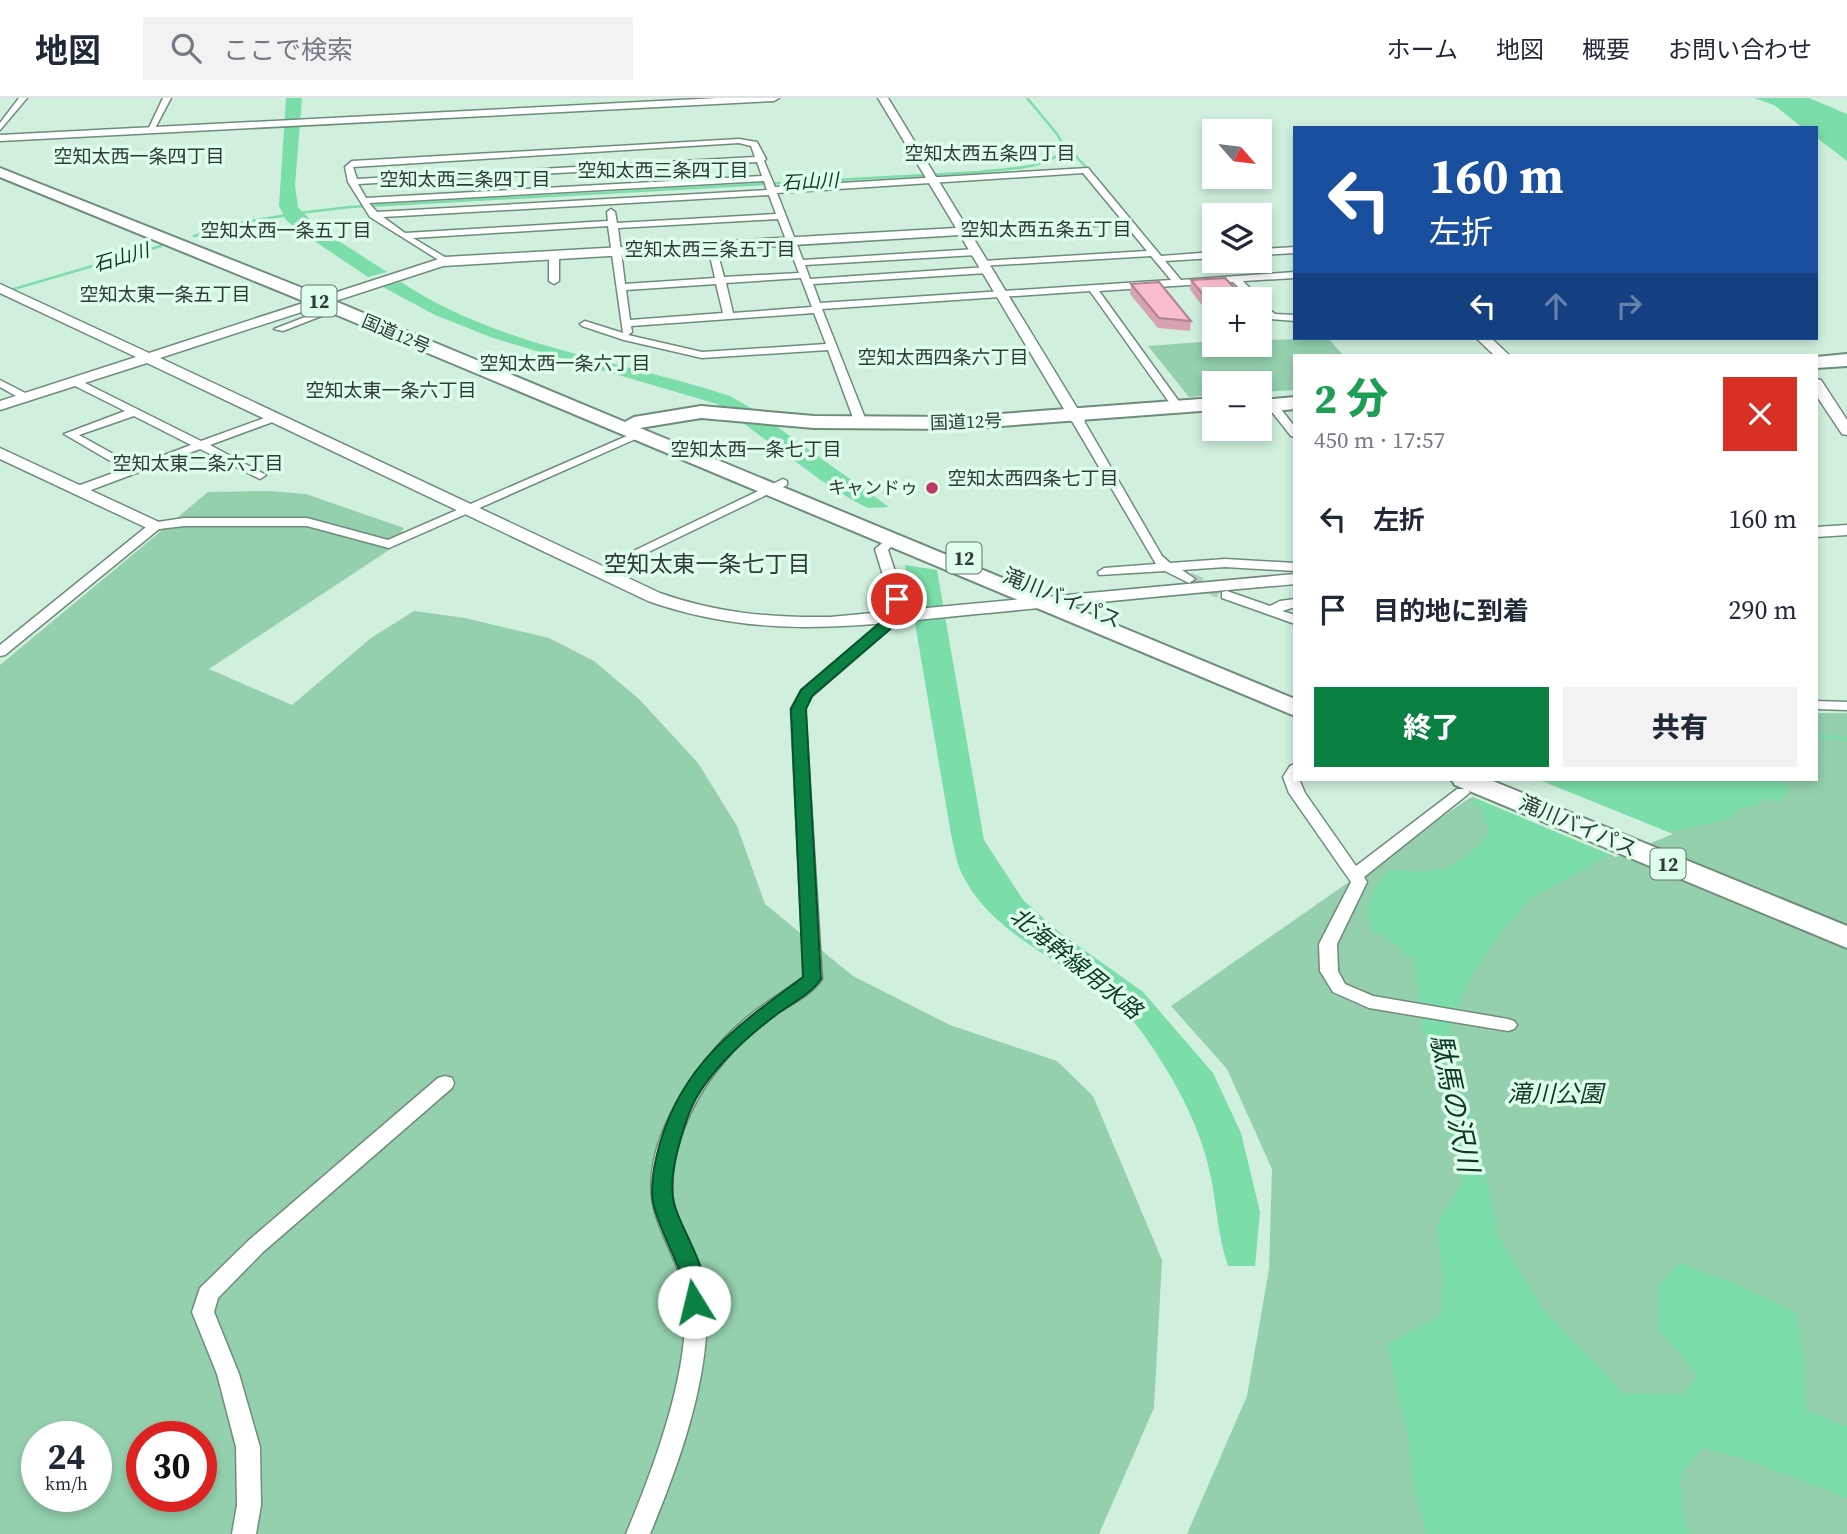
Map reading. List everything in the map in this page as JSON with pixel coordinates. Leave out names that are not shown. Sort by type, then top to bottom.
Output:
[{"type":"highway","name":"国道12号","points":[[0,166],[640,429],[718,416],[918,429],[1202,411]]},
{"type":"highway","name":"国道12号","points":[[0,172],[328,302]]},
{"type":"highway","points":[[1818,361],[1847,358]]},
{"type":"highway","points":[[1272,402],[1293,398]]},
{"type":"highway","points":[[1272,404],[1293,403]]},
{"type":"highway","name":"国道12号","points":[[782,422],[960,423],[1077,418],[1202,405]]},
{"type":"highway","name":"滝川バイパス","points":[[640,429],[1293,692]]},
{"type":"highway","name":"滝川バイパス","points":[[776,486],[891,540],[1293,707]]},
{"type":"highway","name":"滝川バイパス","points":[[1480,785],[1847,920]]},
{"type":"highway","name":"滝川バイパス","points":[[1480,785],[1847,939]]},
{"type":"street","points":[[0,128],[23,98]]},
{"type":"street","points":[[150,130],[167,98]]},
{"type":"street","points":[[0,138],[775,98]]},
{"type":"street","points":[[883,98],[1077,418],[1157,558],[1189,579]]},
{"type":"street","points":[[444,261],[367,208],[352,182],[349,167],[352,163],[739,141],[754,144],[861,423]]},
{"type":"street","points":[[603,149],[628,338]]},
{"type":"street","points":[[447,196],[452,157]]},
{"type":"street","points":[[352,182],[762,159]]},
{"type":"street","points":[[367,208],[1085,170],[1177,281]]},
{"type":"street","points":[[367,208],[447,196],[609,194],[771,186]]},
{"type":"street","points":[[405,236],[783,216]]},
{"type":"street","points":[[0,406],[328,302],[444,261],[554,257],[1126,221]]},
{"type":"street","points":[[712,247],[729,316]]},
{"type":"street","points":[[800,262],[975,251]]},
{"type":"street","points":[[1272,252],[1293,252]]},
{"type":"street","points":[[621,287],[806,279],[1202,255]]},
{"type":"street","points":[[554,257],[554,281]]},
{"type":"street","points":[[625,323],[1001,293],[1293,275]]},
{"type":"street","points":[[1235,278],[1244,287]]},
{"type":"street","points":[[1092,287],[1178,407]]},
{"type":"street","points":[[6,291],[598,571],[688,610],[727,620],[790,624],[1293,579]]},
{"type":"street","points":[[279,329],[328,302]]},
{"type":"street","points":[[1272,317],[1293,318]]},
{"type":"street","points":[[584,324],[628,338],[714,356],[832,347]]},
{"type":"street","points":[[1485,340],[1502,354]]},
{"type":"street","points":[[75,382],[260,475]]},
{"type":"street","points":[[0,383],[27,398]]},
{"type":"street","points":[[1818,386],[1847,431]]},
{"type":"street","points":[[134,412],[69,434],[134,470]]},
{"type":"street","points":[[1272,412],[1293,432]]},
{"type":"street","points":[[79,490],[274,418]]},
{"type":"street","points":[[0,652],[155,526],[184,522],[307,523],[389,544],[640,429]]},
{"type":"street","points":[[0,453],[155,526]]},
{"type":"street","points":[[598,571],[776,486]]},
{"type":"street","points":[[1818,533],[1847,530]]},
{"type":"street","points":[[891,540],[881,549],[903,615]]},
{"type":"street","points":[[1104,572],[1225,563],[1293,567]]},
{"type":"street","points":[[1227,595],[1293,620]]},
{"type":"street","points":[[1271,611],[1293,603]]},
{"type":"street","points":[[638,1534],[647,1515],[683,1399],[695,1342],[694,1282],[663,1201],[665,1160],[678,1116],[696,1084],[742,1031],[813,979],[799,709],[806,694],[903,615]]},
{"type":"street","points":[[1818,705],[1847,706]]},
{"type":"street","points":[[1293,773],[1291,777],[1297,793],[1359,882],[1328,944],[1329,971],[1339,988],[1369,1002],[1508,1025]]},
{"type":"street","points":[[1356,875],[1480,785]]},
{"type":"street","points":[[244,1534],[249,1505],[248,1447],[229,1374],[203,1312],[208,1294],[256,1246],[445,1083]]},
{"type":"green space","points":[[1272,340],[1330,340],[1342,354],[1293,354],[1293,390],[1272,391],[1272,371],[1202,371],[1202,396],[1189,397],[1148,346],[1202,342],[1202,357],[1272,357]]},
{"type":"green space","points":[[269,491],[306,494],[404,528],[389,550],[209,669],[292,705],[371,638],[414,611],[465,618],[549,638],[594,661],[640,700],[698,763],[737,826],[765,904],[853,976],[950,1025],[1057,1061],[1093,1096],[1162,1260],[1154,1408],[1099,1534],[0,1534],[0,665],[208,492]]},
{"type":"green space","name":"滝川公園","points":[[1818,713],[1847,713],[1847,1534],[1187,1534],[1247,1396],[1269,1269],[1272,1169],[1227,1069],[1171,1006],[1465,801],[1501,781],[1818,781]]},
{"type":"water","points":[[286,98],[302,98],[295,185],[298,207],[317,227],[387,272],[368,277],[286,220],[279,206]]},
{"type":"water","points":[[1754,98],[1809,98],[1847,114],[1847,161],[1818,139],[1818,126],[1800,126],[1774,105]]},
{"type":"water","points":[[401,282],[439,304],[519,337],[730,396],[751,408],[889,507],[868,508],[854,501],[822,481],[717,404],[493,338],[435,315],[381,286]]},
{"type":"water","name":"北海幹線用水路","points":[[905,565],[937,570],[984,840],[1023,900],[1059,932],[1143,992],[1213,1073],[1241,1133],[1260,1212],[1255,1266],[1228,1266],[1201,1140],[1176,1085],[1144,1035],[1124,1012],[1101,993],[999,921],[978,899],[962,874],[951,834]]},
{"type":"water","points":[[1508,781],[1783,781],[1789,790],[1780,802],[1764,798],[1758,805],[1741,807],[1730,819],[1670,832],[1603,859],[1530,899],[1499,935],[1474,972],[1455,1012],[1446,1047],[1482,1154],[1498,1235],[1542,1308],[1623,1393],[1684,1394],[1698,1375],[1658,1329],[1658,1286],[1679,1263],[1736,1284],[1796,1312],[1804,1362],[1806,1411],[1847,1426],[1847,1498],[1741,1458],[1702,1448],[1680,1476],[1683,1516],[1690,1534],[1427,1534],[1415,1493],[1409,1442],[1387,1344],[1441,1316],[1443,1282],[1437,1225],[1462,1182],[1448,1129],[1439,1076],[1422,1026],[1414,961],[1390,940],[1371,931],[1368,913],[1374,891],[1388,870],[1433,871],[1455,863],[1478,846],[1490,833],[1479,806],[1470,804]]},
{"type":"pier","points":[[1501,781],[1542,781],[1673,834],[1616,857],[1473,797]]},
{"type":"building","points":[[1225,278],[1234,287],[1202,287],[1202,293],[1191,280]]},
{"type":"building","points":[[1159,282],[1191,321],[1159,318],[1131,284]]},
{"type":"waterway","name":"石山川","points":[[299,213],[350,207],[980,172],[1025,167],[1056,157],[1066,150],[1057,134],[1027,98]]},
{"type":"waterway","points":[[1066,146],[1085,166]]},
{"type":"waterway","name":"石山川","points":[[194,236],[240,223],[287,215]]},
{"type":"waterway","name":"石山川","points":[[0,293],[161,246]]},
{"type":"waterway","name":"駄馬の沢川","points":[[1818,736],[1847,739]]},
{"type":"tunnel","points":[[1189,579],[1227,595]]},
{"type":"place","name":"キャンドゥ","points":[[932,488]]},
{"type":"district","name":"空知太西五条四丁目","points":[[990,153]]},
{"type":"district","name":"空知太西一条四丁目","points":[[139,156]]},
{"type":"district","name":"空知太西三条四丁目","points":[[663,170]]},
{"type":"district","name":"空知太西二条四丁目","points":[[465,179]]},
{"type":"district","name":"空知太西五条五丁目","points":[[1046,229]]},
{"type":"district","name":"空知太西一条五丁目","points":[[286,230]]},
{"type":"district","name":"空知太西三条五丁目","points":[[710,249]]},
{"type":"district","name":"空知太東一条五丁目","points":[[165,294]]},
{"type":"district","name":"空知太西四条六丁目","points":[[943,357]]},
{"type":"district","name":"空知太西一条六丁目","points":[[565,363]]},
{"type":"district","name":"空知太東一条六丁目","points":[[391,390]]},
{"type":"district","name":"空知太西一条七丁目","points":[[756,449]]},
{"type":"district","name":"空知太東二条六丁目","points":[[198,463]]},
{"type":"district","name":"空知太西四条七丁目","points":[[1033,478]]},
{"type":"district","name":"空知太東一条七丁目","points":[[707,564]]},
{"type":"route","points":[[694,1302],[694,1282],[663,1201],[665,1160],[678,1116],[696,1084],[742,1031],[813,979],[799,709],[806,694],[837,664],[897,616],[897,599]]}]
